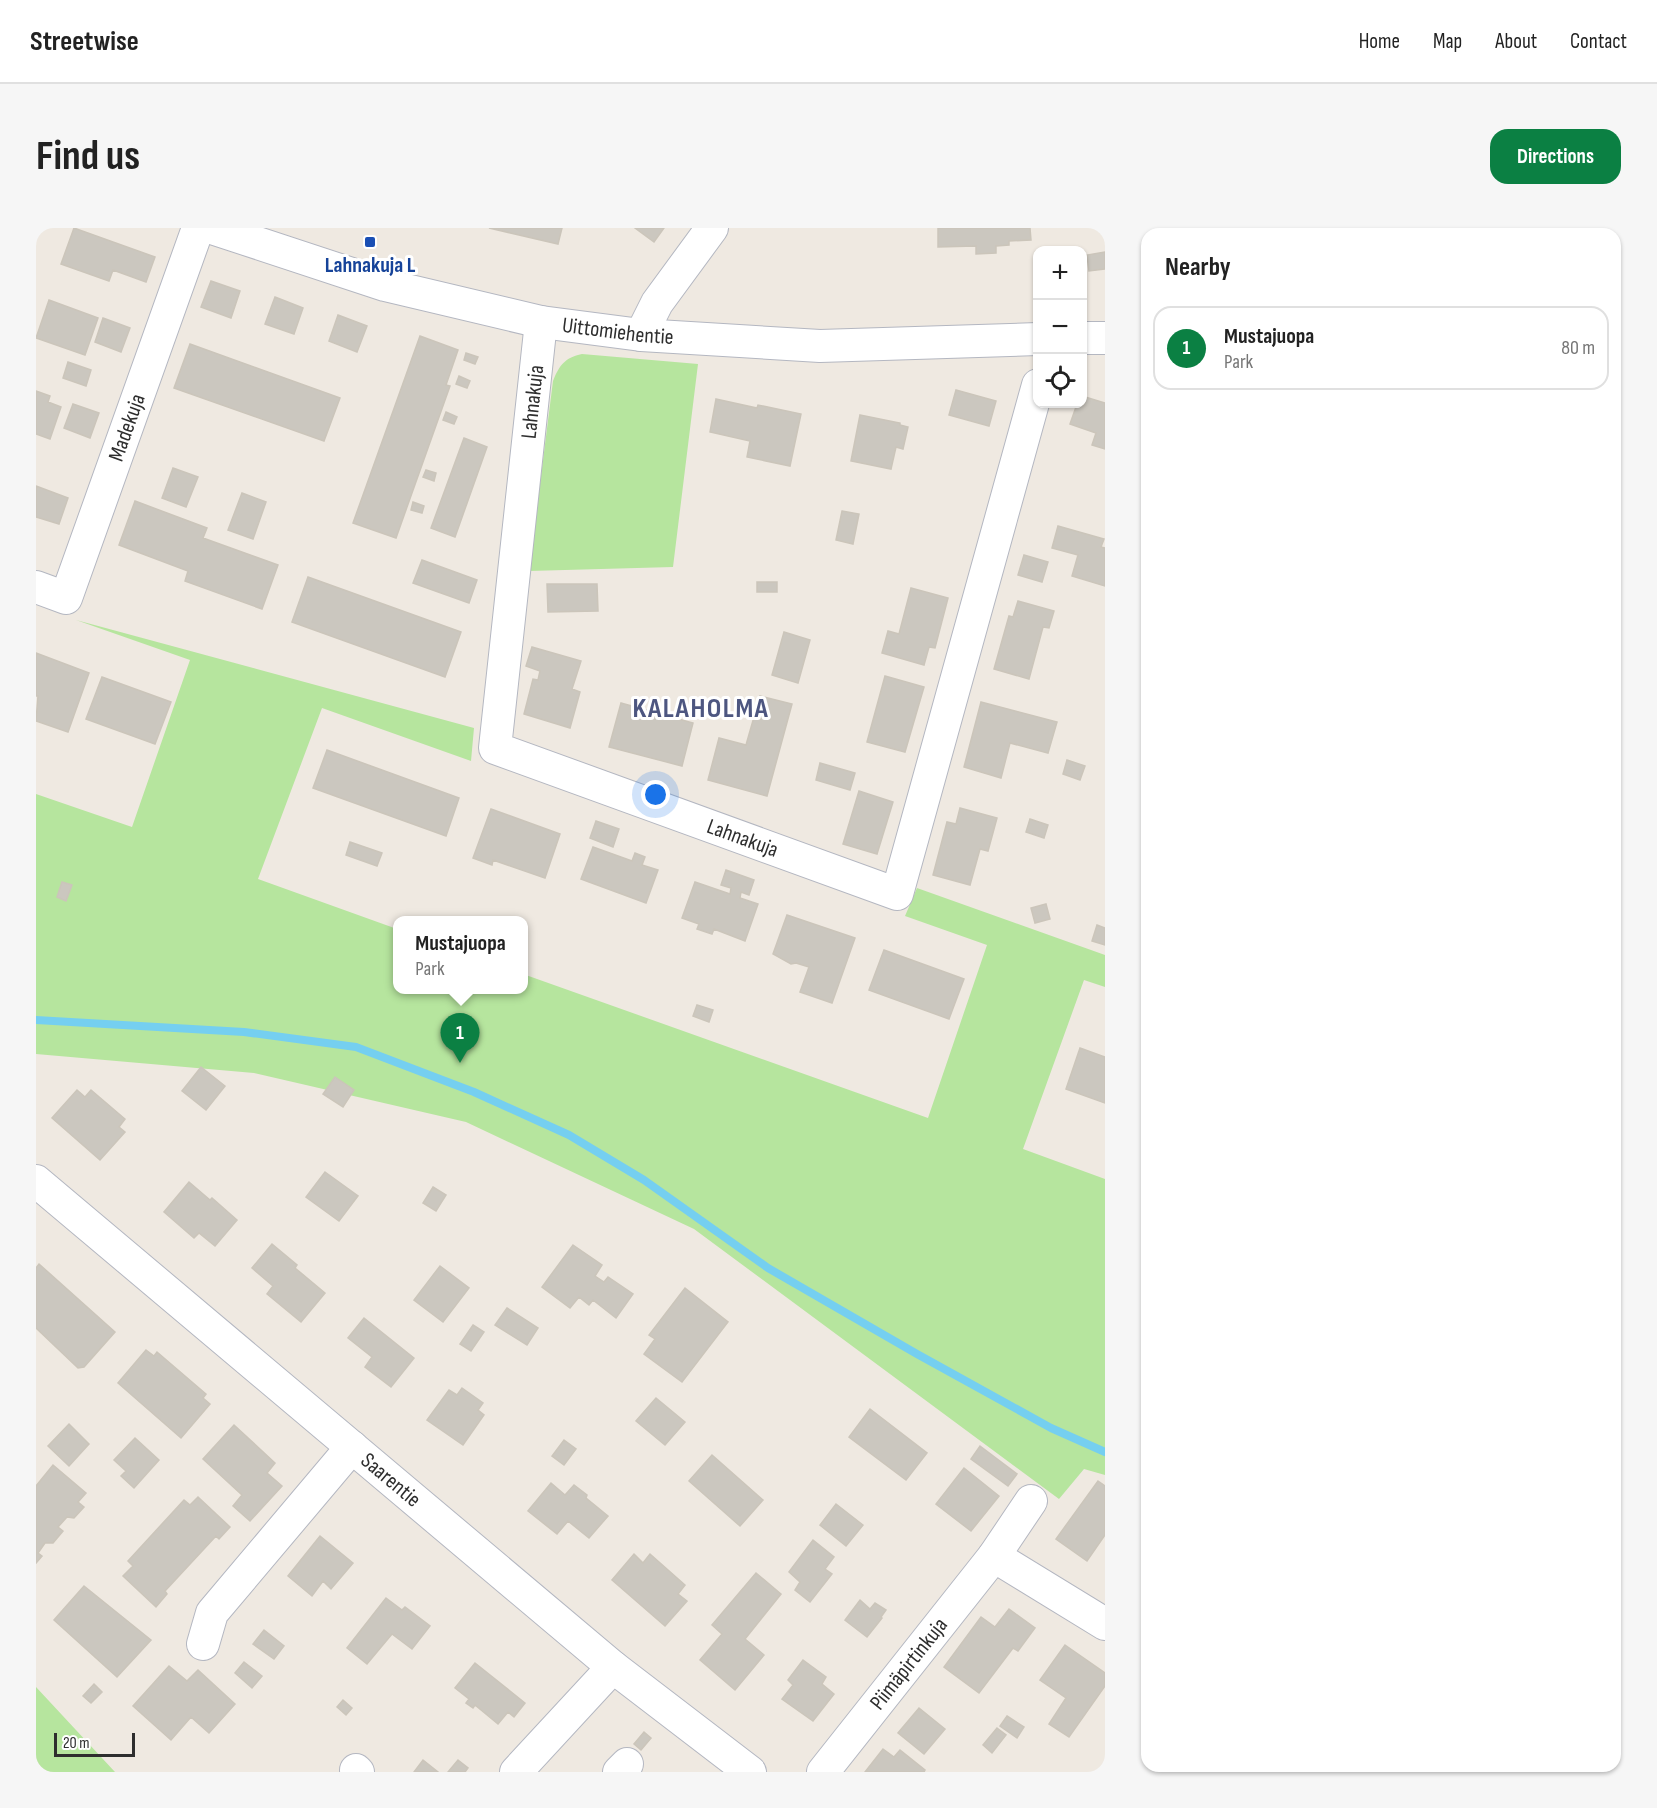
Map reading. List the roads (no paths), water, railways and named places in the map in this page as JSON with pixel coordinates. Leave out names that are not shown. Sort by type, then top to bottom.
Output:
[{"type":"street","name":"Madekuja","points":[[36,587],[66,598],[198,228]]},
{"type":"street","name":"Uittomiehentie","points":[[212,228],[385,285],[541,322],[641,335],[820,346],[1033,339]]},
{"type":"street","points":[[641,335],[657,303],[712,228]]},
{"type":"street","name":"Lahnakuja","points":[[541,322],[495,748],[897,894],[1033,403]]},
{"type":"street","points":[[1087,338],[1105,338]]},
{"type":"street","name":"Saarentie","points":[[36,1181],[613,1666],[750,1772]]},
{"type":"street","points":[[203,1644],[212,1613],[352,1447]]},
{"type":"street","name":"Piimäpirtinkuja","points":[[824,1772],[994,1556],[1031,1501]]},
{"type":"street","points":[[994,1556],[1105,1624]]},
{"type":"street","points":[[516,1772],[613,1666]]},
{"type":"waterway","points":[[36,1020],[244,1032],[356,1047],[474,1092],[569,1135],[644,1180],[768,1268],[1051,1428],[1105,1452]]},
{"type":"place","name":"Lahnakuja L","points":[[370,242]]},
{"type":"place","name":"Mustajuopa","points":[[460,1063]]},
{"type":"district","name":"KALAHOLMA","points":[[701,708]]}]
